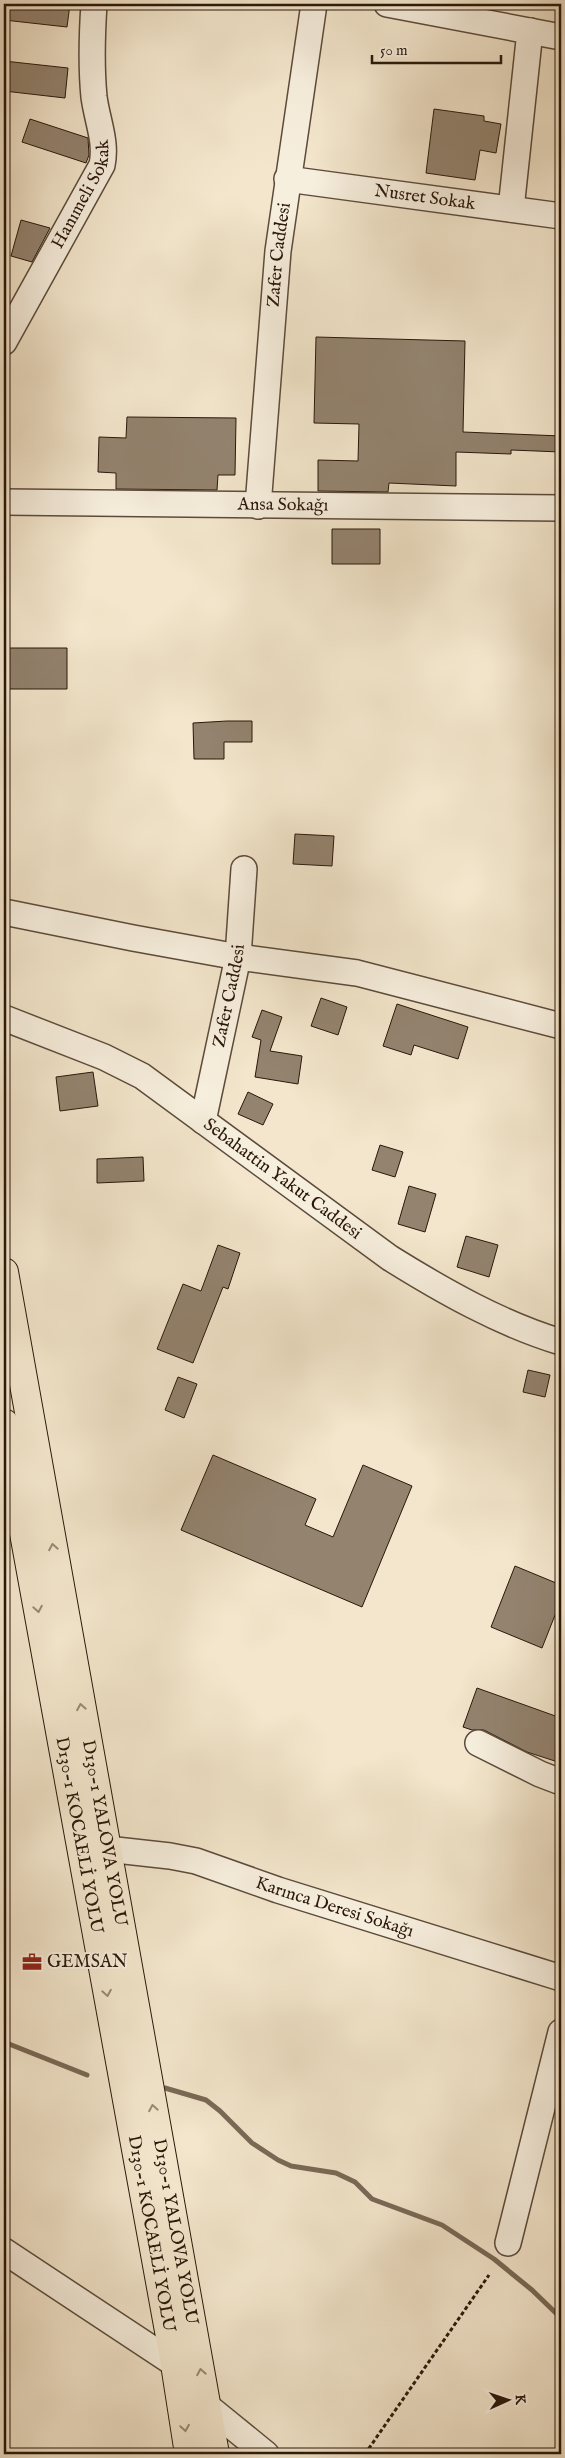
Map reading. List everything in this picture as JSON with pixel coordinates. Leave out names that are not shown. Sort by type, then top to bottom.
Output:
[{"type":"highway","name":"D130-1 YALOVA YOLU","points":[[4,1272],[215,2454]]},
{"type":"highway","name":"D130-1 KOCAELİ YOLU","points":[[4,1423],[176,2364],[189,2454]]},
{"type":"street","name":"Hanımeli Sokak","points":[[4,342],[102,165],[104,148],[94,98],[94,4]]},
{"type":"street","name":"Zafer Caddesi","points":[[258,506],[278,250],[314,4]]},
{"type":"street","points":[[387,4],[561,37]]},
{"type":"street","points":[[511,209],[530,31]]},
{"type":"street","name":"Nusret Sokak","points":[[287,180],[561,216]]},
{"type":"street","name":"Ansa Sokağı","points":[[4,502],[561,508]]},
{"type":"street","name":"Zafer Caddesi","points":[[203,1121],[238,956],[244,869]]},
{"type":"street","points":[[4,912],[133,938],[238,956],[357,973],[561,1026]]},
{"type":"street","name":"Sebahattin Yakut Caddesi","points":[[4,1018],[123,1066],[149,1081],[358,1235],[424,1279],[511,1323],[561,1342]]},
{"type":"street","points":[[478,1743],[540,1774],[561,1782]]},
{"type":"street","name":"Karınca Deresi Sokağı","points":[[107,1849],[196,1861],[278,1890],[561,1978]]},
{"type":"street","points":[[508,2243],[561,2032]]},
{"type":"street","points":[[4,2251],[176,2364]]},
{"type":"street","points":[[207,2406],[266,2454]]},
{"type":"path","points":[[365,2454],[489,2275]]},
{"type":"building","points":[[4,4],[70,4],[67,27],[4,20]]},
{"type":"building","points":[[4,61],[68,68],[65,98],[4,91]]},
{"type":"building","points":[[434,109],[484,116],[484,121],[501,124],[496,153],[480,150],[475,180],[426,173]]},
{"type":"building","points":[[30,119],[88,138],[89,155],[86,163],[22,142]]},
{"type":"building","points":[[21,220],[50,228],[32,262],[11,256]]},
{"type":"building","points":[[316,337],[465,341],[463,432],[561,436],[561,452],[511,450],[511,454],[456,452],[456,486],[389,483],[388,492],[318,491],[318,460],[358,461],[359,424],[314,423]]},
{"type":"building","points":[[127,417],[236,418],[235,475],[218,475],[217,490],[116,489],[116,473],[98,472],[99,437],[126,438]]},
{"type":"building","points":[[332,529],[380,529],[380,564],[332,564]]},
{"type":"building","points":[[4,648],[67,648],[67,689],[4,689]]},
{"type":"building","points":[[252,721],[252,742],[224,742],[224,759],[194,759],[193,723]]},
{"type":"building","points":[[295,834],[334,836],[332,866],[293,864]]},
{"type":"building","points":[[321,998],[347,1007],[338,1035],[311,1026]]},
{"type":"building","points":[[397,1004],[468,1027],[458,1059],[414,1045],[411,1055],[383,1046]]},
{"type":"building","points":[[262,1010],[282,1017],[270,1051],[302,1056],[298,1084],[255,1077],[261,1040],[252,1037]]},
{"type":"building","points":[[93,1072],[98,1106],[60,1111],[56,1077]]},
{"type":"building","points":[[248,1092],[273,1104],[263,1125],[238,1114]]},
{"type":"building","points":[[380,1145],[403,1152],[395,1177],[372,1170]]},
{"type":"building","points":[[143,1157],[144,1181],[97,1183],[97,1159]]},
{"type":"building","points":[[409,1186],[436,1194],[425,1232],[398,1224]]},
{"type":"building","points":[[466,1236],[498,1245],[489,1277],[457,1267]]},
{"type":"building","points":[[218,1245],[240,1253],[228,1289],[223,1287],[193,1363],[157,1349],[183,1284],[201,1291]]},
{"type":"building","points":[[528,1370],[550,1375],[545,1397],[523,1392]]},
{"type":"building","points":[[178,1377],[197,1384],[184,1418],[165,1410]]},
{"type":"building","points":[[213,1455],[316,1499],[305,1525],[333,1537],[363,1465],[412,1486],[362,1607],[181,1530]]},
{"type":"building","points":[[515,1566],[561,1585],[561,1600],[542,1648],[491,1627]]},
{"type":"building","points":[[477,1688],[561,1718],[561,1763],[527,1752],[484,1730],[472,1730],[463,1727]]},
{"type":"waterway","points":[[4,2042],[87,2075]]},
{"type":"waterway","points":[[165,2088],[206,2100],[220,2111],[252,2143],[278,2160],[291,2166],[336,2173],[355,2182],[372,2199],[442,2225],[494,2259],[532,2290],[561,2318]]},
{"type":"place","name":"GEMSAN","points":[[32,1962]]}]
